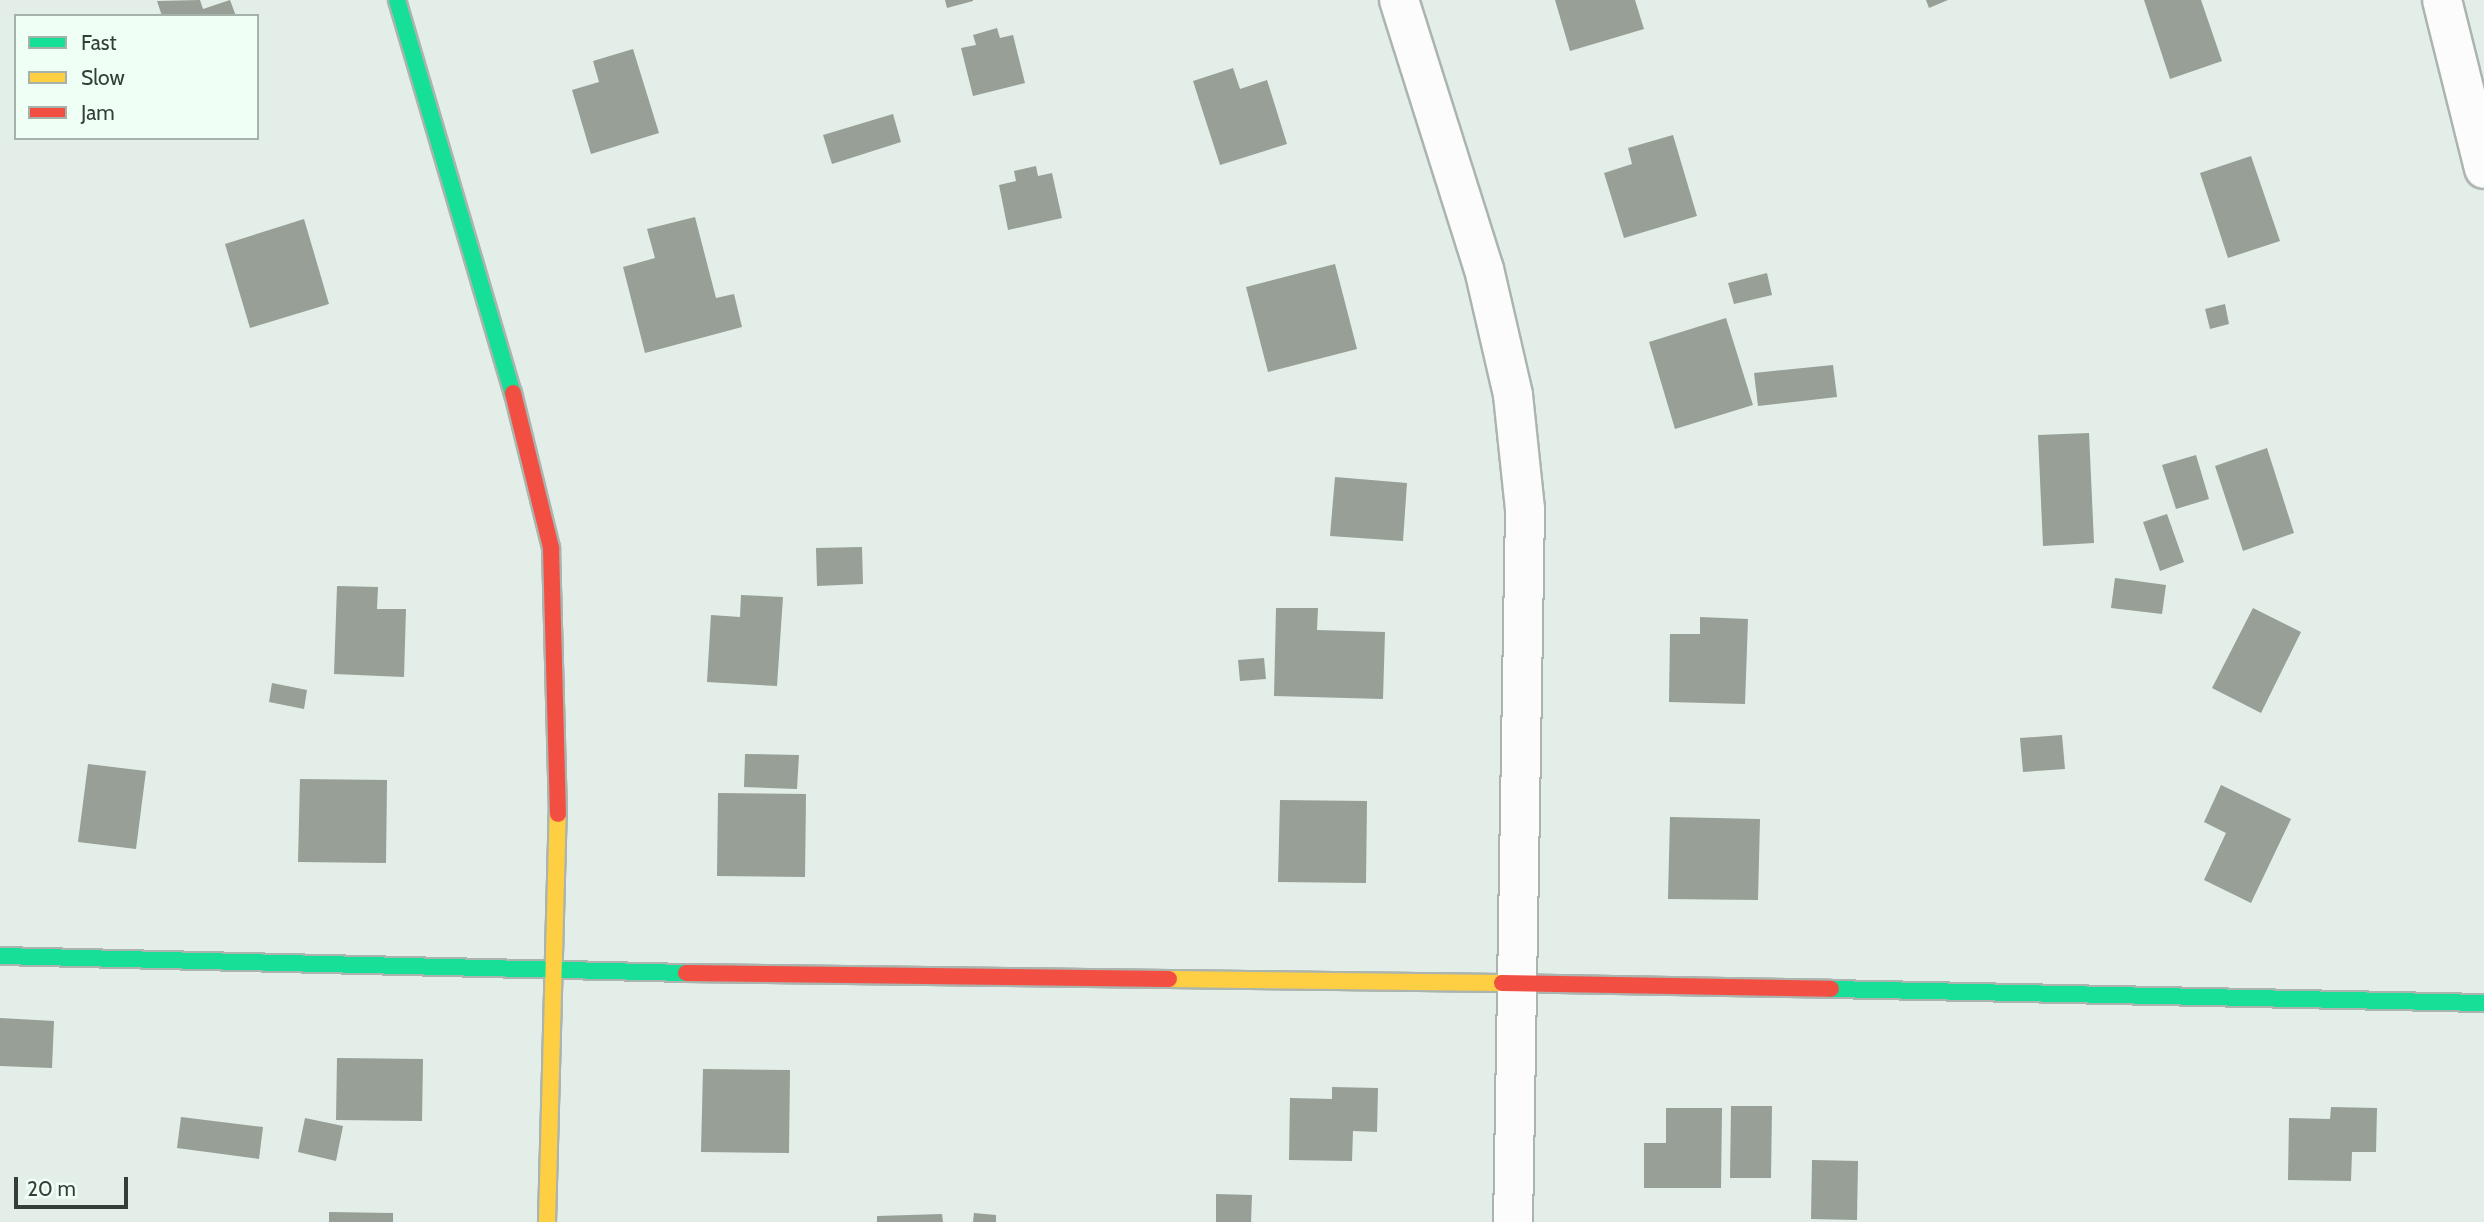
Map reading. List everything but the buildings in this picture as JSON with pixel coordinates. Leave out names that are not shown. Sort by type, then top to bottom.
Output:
[{"type":"street","points":[[397,0],[502,348],[551,548],[559,767],[547,1222]]},
{"type":"street","points":[[1399,0],[1484,269],[1513,395],[1525,509],[1513,1222]]},
{"type":"street","points":[[2442,0],[2484,169]]},
{"type":"street","points":[[0,956],[554,971],[1518,983],[2484,1003]]},
{"type":"traffic: fast","points":[[397,0],[513,393]]},
{"type":"traffic: fast","points":[[0,956],[686,973]]},
{"type":"traffic: fast","points":[[1831,989],[2484,1003]]},
{"type":"traffic: slow","points":[[547,1222],[558,814]]},
{"type":"traffic: slow","points":[[1169,979],[1502,983]]},
{"type":"traffic: jam","points":[[513,393],[551,548],[558,814]]},
{"type":"traffic: jam","points":[[686,973],[1169,979]]},
{"type":"traffic: jam","points":[[1502,983],[1831,989]]}]
